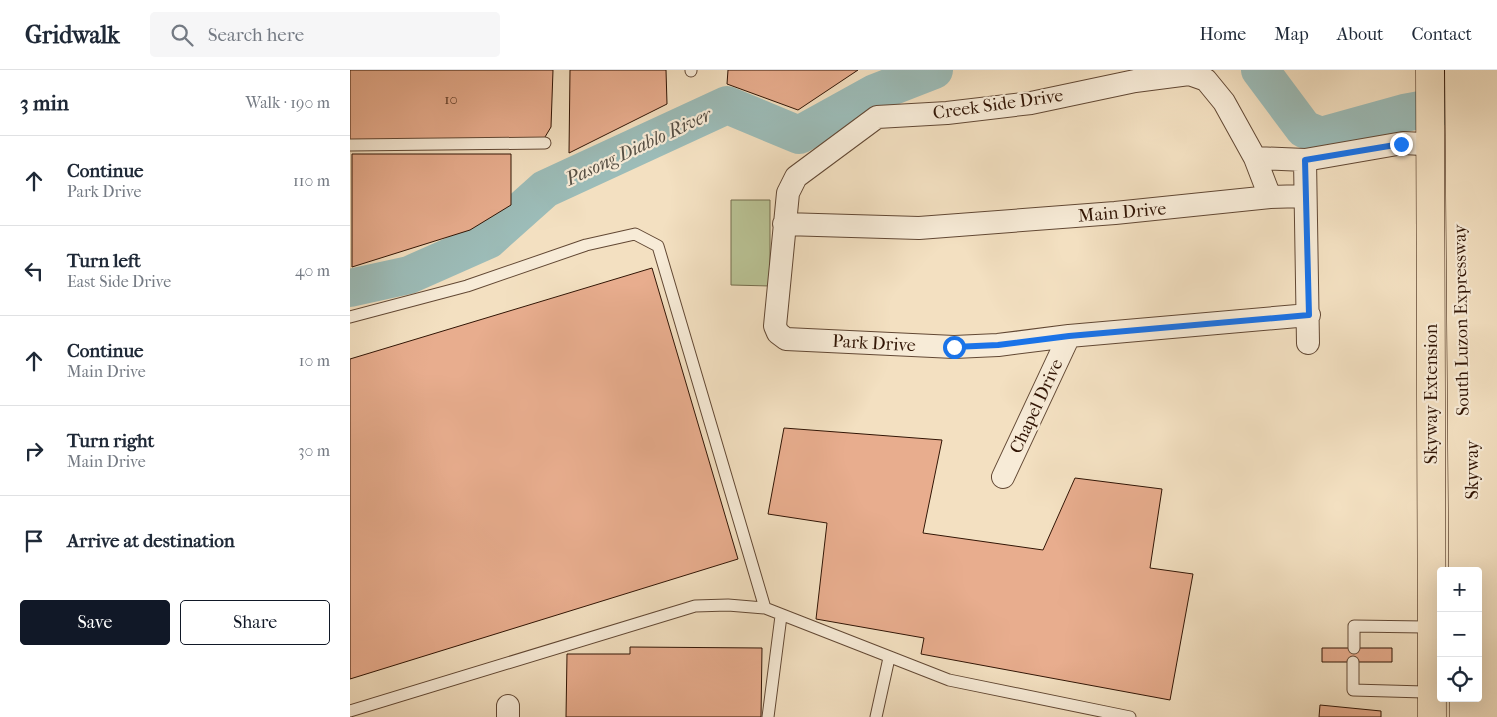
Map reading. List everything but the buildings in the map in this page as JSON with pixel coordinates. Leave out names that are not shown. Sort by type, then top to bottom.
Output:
[{"type":"highway","name":"Skyway Extension","points":[[1428,704],[1430,70]]},
{"type":"highway","name":"Skyway","points":[[1486,70],[1489,717]]},
{"type":"highway","name":"Skyway","points":[[1462,76],[1472,567]]},
{"type":"highway","name":"South Luzon Expressway","points":[[1462,76],[1459,118],[1463,567]]},
{"type":"highway","points":[[1464,702],[1464,717]]},
{"type":"highway","points":[[1473,702],[1473,717]]},
{"type":"street","name":"Creek Side Drive","points":[[775,326],[788,193],[796,177],[877,117],[947,113],[1030,103],[1135,81],[1188,74],[1206,80],[1224,102],[1254,158],[1270,197]]},
{"type":"street","points":[[1254,158],[1305,160],[1403,143],[1423,144]]},
{"type":"street","points":[[1305,160],[1304,196],[1309,315],[1308,344]]},
{"type":"street","name":"Main Drive","points":[[784,224],[919,228],[1115,213],[1270,197],[1304,196]]},
{"type":"street","name":"Park Drive","points":[[775,326],[778,334],[786,339],[954,347],[998,345],[1069,336],[1309,315]]},
{"type":"street","name":"Chapel Drive","points":[[1003,477],[1069,336]]},
{"type":"lane","points":[[350,145],[545,143]]},
{"type":"lane","points":[[350,317],[467,286],[586,245],[635,234],[658,246],[765,608]]},
{"type":"lane","points":[[350,711],[695,606],[728,605],[765,608],[781,616],[949,680],[1130,717]]},
{"type":"lane","points":[[768,717],[781,616]]},
{"type":"lane","points":[[1354,648],[1354,626],[1424,627]]},
{"type":"lane","points":[[876,717],[889,658]]},
{"type":"lane","points":[[1353,662],[1352,690],[1428,704]]},
{"type":"green space","points":[[731,200],[770,200],[770,286],[731,285]]},
{"type":"waterway","name":"Pasong Diablo River","points":[[350,288],[409,275],[488,240],[545,189],[727,105],[799,135],[875,93],[934,70]]},
{"type":"waterway","name":"Pasong Diablo River","points":[[1260,70],[1304,129],[1321,136],[1404,113],[1497,96]]},
{"type":"route","points":[[954,347],[998,345],[1069,336],[1309,315],[1304,196],[1305,160],[1401,144]]}]
